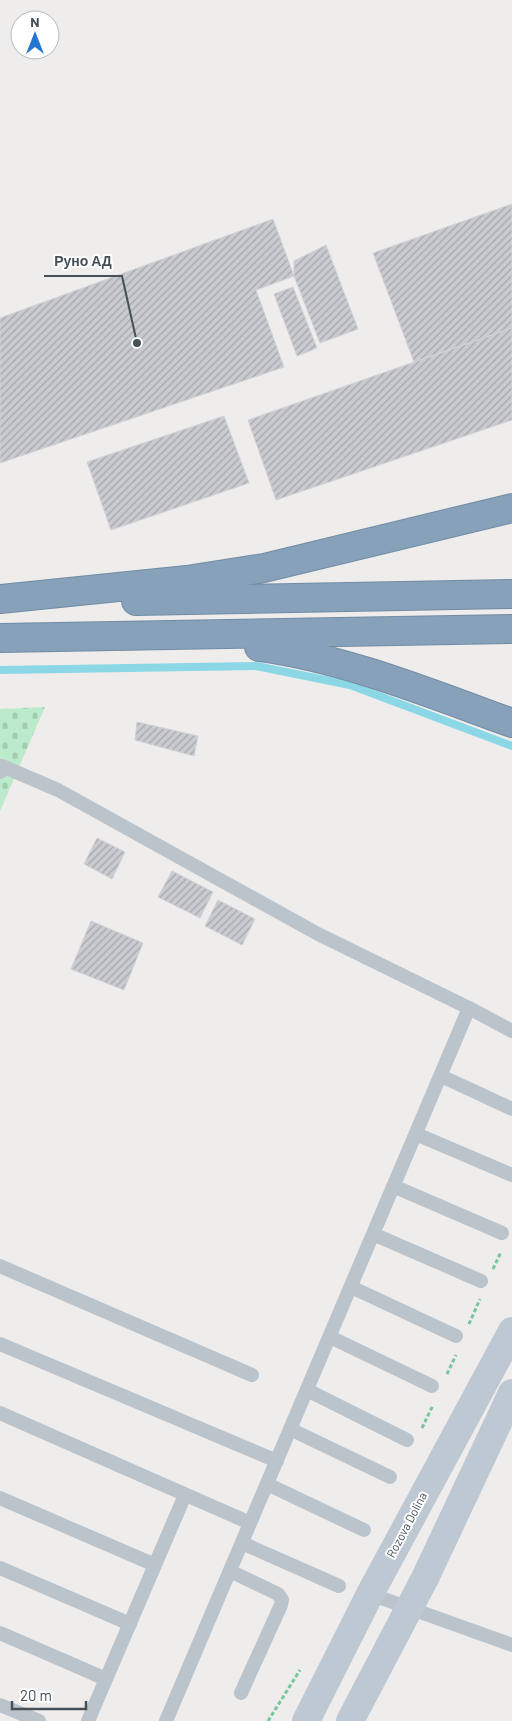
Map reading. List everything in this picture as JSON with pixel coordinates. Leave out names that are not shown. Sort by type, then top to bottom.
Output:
[{"type":"highway","points":[[0,599],[187,580],[264,568],[512,508]]},
{"type":"highway","points":[[0,603],[512,594]]},
{"type":"highway","points":[[0,638],[512,629]]},
{"type":"highway","points":[[171,634],[290,651],[318,657],[369,672],[512,723]]},
{"type":"street","name":"Rozova Dolina","points":[[306,1721],[370,1594],[512,1331]]},
{"type":"street","points":[[350,1721],[426,1578],[512,1393]]},
{"type":"lane","points":[[0,772],[2,766],[58,790],[318,934],[512,1031]]},
{"type":"lane","points":[[166,1721],[469,1008]]},
{"type":"lane","points":[[440,1076],[512,1109]]},
{"type":"lane","points":[[416,1134],[512,1174]]},
{"type":"lane","points":[[393,1186],[502,1233]]},
{"type":"lane","points":[[373,1234],[481,1281]]},
{"type":"lane","points":[[0,1266],[252,1374]]},
{"type":"lane","points":[[351,1287],[456,1336]]},
{"type":"lane","points":[[330,1337],[432,1386]]},
{"type":"lane","points":[[0,1344],[277,1461]]},
{"type":"lane","points":[[307,1390],[406,1440]]},
{"type":"lane","points":[[0,1414],[250,1523]]},
{"type":"lane","points":[[290,1429],[390,1477]]},
{"type":"lane","points":[[267,1484],[364,1530]]},
{"type":"lane","points":[[88,1721],[185,1495]]},
{"type":"lane","points":[[0,1498],[155,1565]]},
{"type":"lane","points":[[242,1544],[339,1586]]},
{"type":"lane","points":[[0,1568],[130,1624]]},
{"type":"lane","points":[[230,1571],[278,1594],[282,1600],[241,1693]]},
{"type":"lane","points":[[370,1594],[512,1645]]},
{"type":"lane","points":[[0,1634],[106,1679]]},
{"type":"lane","points":[[0,1705],[39,1721]]},
{"type":"green space","points":[[45,707],[0,811],[0,709]]},
{"type":"building","points":[[512,204],[512,328],[414,362],[373,253]]},
{"type":"building","points":[[273,219],[294,276],[256,290],[284,367],[0,463],[0,318]]},
{"type":"building","points":[[326,245],[358,329],[320,343],[294,276],[294,261]]},
{"type":"building","points":[[293,287],[317,348],[297,356],[274,294]]},
{"type":"building","points":[[512,328],[512,420],[276,500],[248,420]]},
{"type":"building","points":[[224,416],[249,483],[111,530],[87,462]]},
{"type":"building","points":[[137,722],[198,736],[194,756],[135,740]]},
{"type":"building","points":[[97,838],[125,852],[112,879],[84,864]]},
{"type":"building","points":[[172,871],[213,892],[200,918],[158,897]]},
{"type":"building","points":[[218,900],[255,919],[242,945],[205,926]]},
{"type":"building","points":[[91,921],[143,943],[124,990],[71,969]]},
{"type":"waterway","points":[[0,670],[256,666],[350,685],[512,746]]},
{"type":"place","name":"Руно АД","points":[[137,343]]}]
